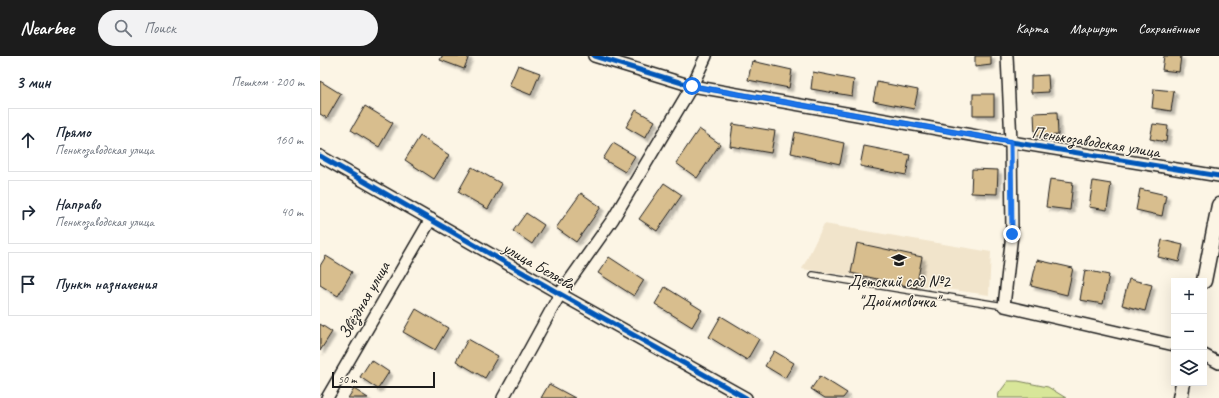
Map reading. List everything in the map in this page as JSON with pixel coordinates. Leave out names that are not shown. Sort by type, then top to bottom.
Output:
[{"type":"street","name":"Пенькозаводская улица","points":[[594,56],[692,86],[1011,142],[1219,176]]},
{"type":"street","points":[[503,398],[560,294],[613,220],[692,86],[706,56]]},
{"type":"street","points":[[1007,56],[1011,142]]},
{"type":"street","name":"Пенькозаводская улица","points":[[1004,306],[1012,234],[1011,142]]},
{"type":"street","name":"улица Беляева","points":[[320,156],[738,396]]},
{"type":"street","points":[[1205,278],[1219,205]]},
{"type":"street","name":"Звёздная улица","points":[[327,398],[430,219]]},
{"type":"street","points":[[1004,306],[1171,344]]},
{"type":"street","points":[[1207,357],[1219,363]]},
{"type":"street","points":[[1180,398],[1183,386]]},
{"type":"lane","points":[[813,275],[1004,306]]},
{"type":"shaded area","name":"Детский сад №2 \"Дюймовочка\"","points":[[824,224],[991,252],[989,295],[802,269]]},
{"type":"green space","points":[[1008,381],[1018,381],[1048,387],[1066,398],[998,398],[999,393]]},
{"type":"building","points":[[442,56],[469,56],[464,69],[440,60]]},
{"type":"building","points":[[975,56],[991,56],[991,65],[975,67]]},
{"type":"building","points":[[1164,56],[1181,56],[1179,72],[1162,70]]},
{"type":"building","points":[[752,61],[792,70],[789,88],[748,80]]},
{"type":"building","points":[[518,65],[540,73],[531,95],[509,86]]},
{"type":"building","points":[[813,72],[854,80],[852,96],[811,89]]},
{"type":"building","points":[[1048,75],[1049,92],[1031,93],[1031,76]]},
{"type":"building","points":[[320,81],[341,94],[327,118],[320,114]]},
{"type":"building","points":[[877,82],[918,90],[914,109],[873,101]]},
{"type":"building","points":[[1154,89],[1174,91],[1171,111],[1152,108]]},
{"type":"building","points":[[973,94],[994,94],[994,115],[973,115]]},
{"type":"building","points":[[365,106],[393,123],[379,147],[351,130]]},
{"type":"building","points":[[636,110],[655,121],[645,138],[626,127]]},
{"type":"building","points":[[1057,112],[1058,135],[1035,136],[1034,113]]},
{"type":"building","points":[[733,124],[775,131],[771,153],[730,146]]},
{"type":"building","points":[[1153,124],[1168,126],[1166,142],[1150,139]]},
{"type":"building","points":[[699,129],[720,144],[697,178],[676,163]]},
{"type":"building","points":[[795,132],[844,143],[840,164],[791,153]]},
{"type":"building","points":[[420,136],[449,155],[434,179],[405,160]]},
{"type":"building","points":[[613,143],[635,156],[625,172],[603,159]]},
{"type":"building","points":[[864,146],[910,155],[906,175],[860,166]]},
{"type":"building","points":[[472,167],[502,184],[488,209],[458,192]]},
{"type":"building","points":[[972,169],[998,170],[997,194],[971,193]]},
{"type":"building","points":[[1050,179],[1073,182],[1070,210],[1046,207]]},
{"type":"building","points":[[1093,181],[1111,184],[1107,210],[1089,207]]},
{"type":"building","points":[[664,183],[682,195],[657,231],[639,219]]},
{"type":"building","points":[[1140,189],[1166,195],[1162,216],[1136,210]]},
{"type":"building","points":[[581,193],[601,207],[576,242],[556,228]]},
{"type":"building","points":[[526,213],[544,225],[532,244],[513,231]]},
{"type":"building","points":[[1162,240],[1183,245],[1179,262],[1158,257]]},
{"type":"building","points":[[857,243],[922,257],[916,288],[851,273]]},
{"type":"building","points":[[326,256],[352,272],[338,296],[320,285],[320,266]]},
{"type":"building","points":[[609,257],[644,280],[634,296],[598,273]]},
{"type":"building","points":[[1037,260],[1073,268],[1067,295],[1031,286]]},
{"type":"building","points":[[1085,270],[1109,275],[1103,304],[1080,300]]},
{"type":"building","points":[[1129,279],[1152,285],[1145,311],[1122,305]]},
{"type":"building","points":[[665,287],[702,310],[692,327],[655,304]]},
{"type":"building","points":[[416,309],[448,328],[435,350],[403,332]]},
{"type":"building","points":[[721,316],[759,339],[747,360],[709,337]]},
{"type":"building","points":[[320,324],[332,332],[320,351]]},
{"type":"building","points":[[468,339],[498,356],[485,378],[456,361]]},
{"type":"building","points":[[774,351],[794,363],[785,378],[765,366]]},
{"type":"building","points":[[371,360],[389,372],[378,389],[360,377]]},
{"type":"building","points":[[820,376],[847,393],[843,398],[825,398],[811,389]]},
{"type":"building","points":[[549,384],[575,398],[541,398]]},
{"type":"building","points":[[354,389],[368,398],[348,398]]},
{"type":"cycle path","points":[[594,56],[692,86],[1011,142],[1219,176]]},
{"type":"cycle path","points":[[320,156],[560,294],[746,398]]},
{"type":"place","name":"Детский сад №2 \"Дюймовочка\"","points":[[899,260]]},
{"type":"route","points":[[692,86],[1011,142],[1012,234]]}]
